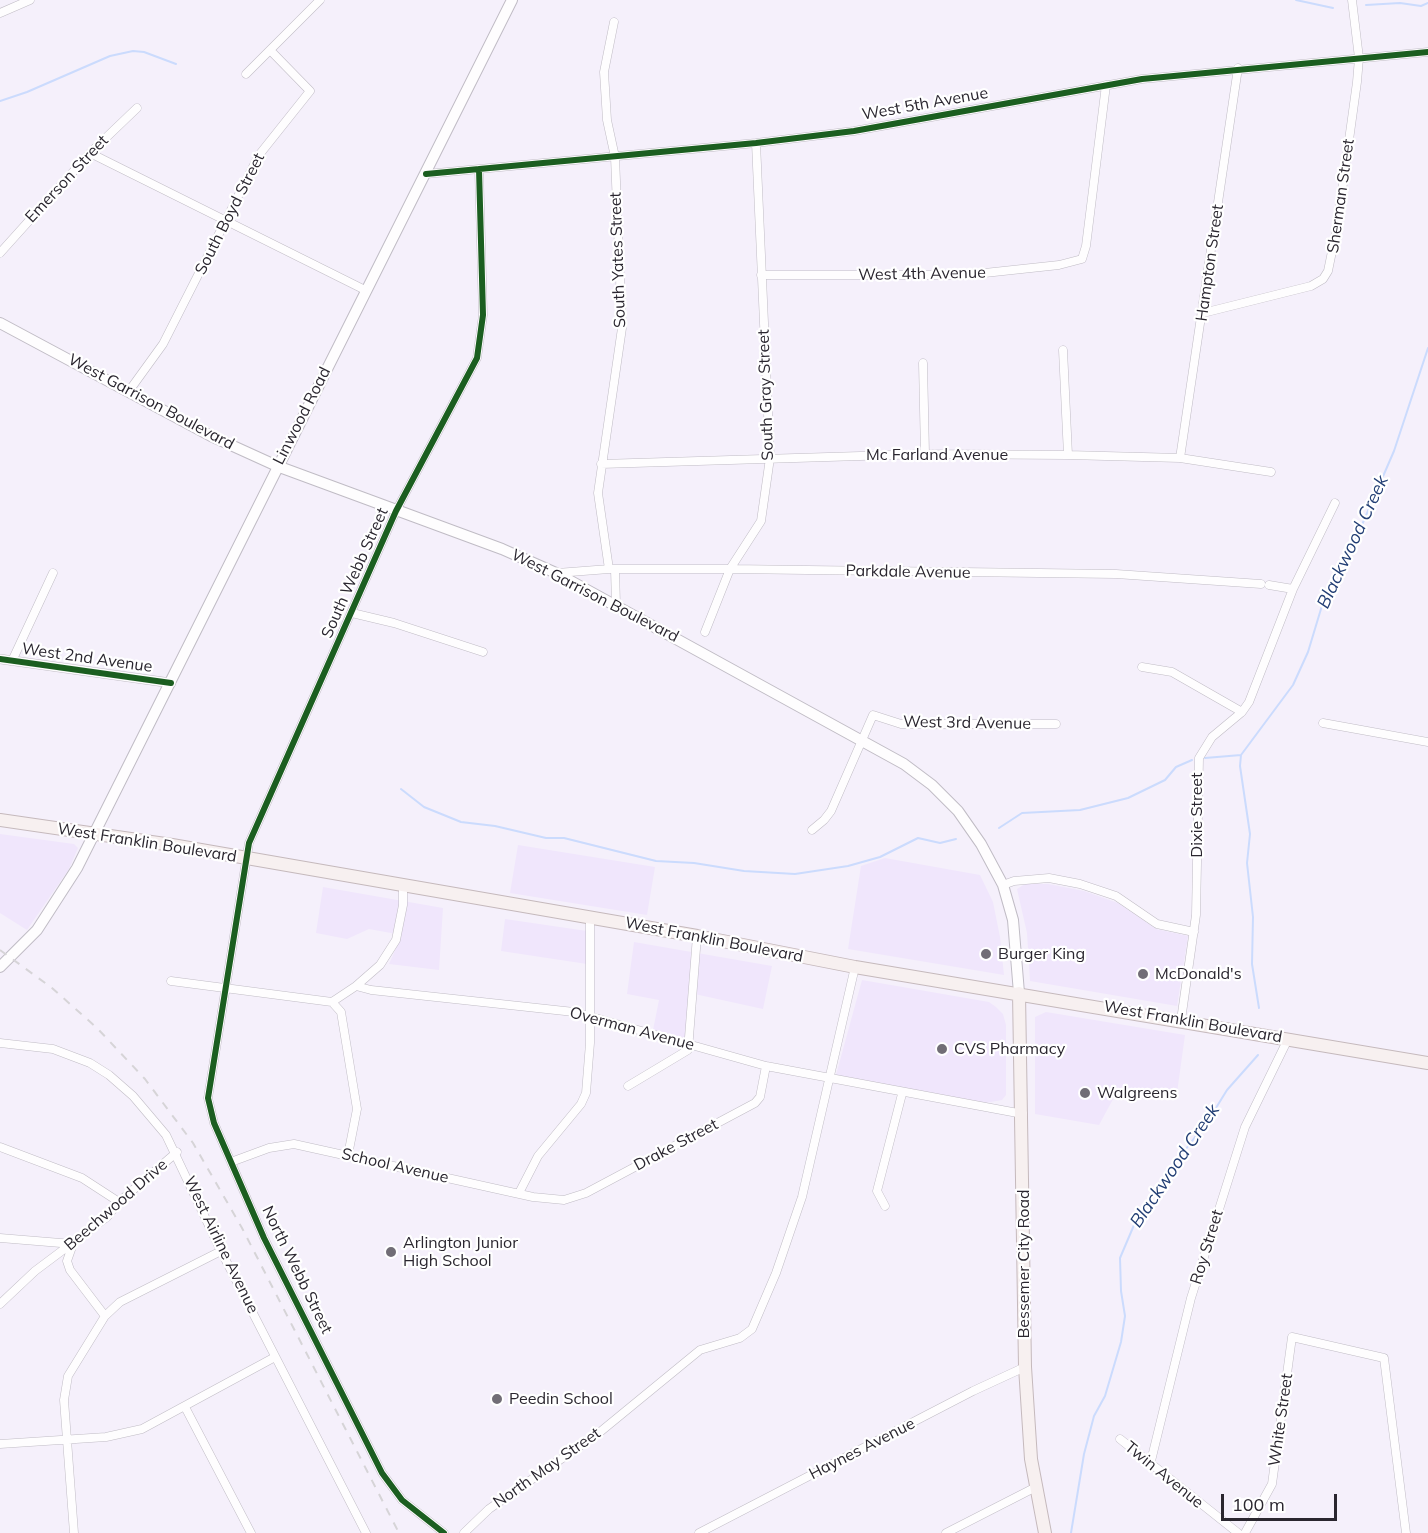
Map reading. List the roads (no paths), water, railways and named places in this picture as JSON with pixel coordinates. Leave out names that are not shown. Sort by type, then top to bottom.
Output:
[{"type":"main road","name":"Linwood Road","points":[[0,967],[28,941],[70,882],[512,0]]},
{"type":"main road","name":"West Garrison Boulevard","points":[[0,323],[211,436],[277,466],[502,549],[556,573],[919,774],[943,795],[981,844],[1003,885],[1013,920],[1019,993]]},
{"type":"main road","name":"West Franklin Boulevard","points":[[0,820],[403,885],[697,936],[855,967],[1428,1063]]},
{"type":"main road","name":"Bessemer City Road","points":[[1019,993],[1026,1367],[1031,1459],[1045,1533]]},
{"type":"street","points":[[0,14],[30,0]]},
{"type":"street","points":[[246,74],[320,0]]},
{"type":"street","points":[[1352,0],[1359,58]]},
{"type":"street","name":"South Yates Street","points":[[614,22],[604,72],[607,120],[615,157],[622,328],[597,504],[612,569],[616,605]]},
{"type":"street","name":"South Boyd Street","points":[[129,391],[163,344],[266,145],[310,91],[270,50]]},
{"type":"street","name":"West 5th Avenue","points":[[426,174],[756,143],[854,131],[1106,85],[1238,68],[1428,52]]},
{"type":"street","name":"Sherman Street","points":[[1203,313],[1311,286],[1323,279],[1332,259],[1359,58]]},
{"type":"street","name":"Hampton Street","points":[[1180,458],[1238,68]]},
{"type":"street","name":"West 4th Avenue","points":[[761,274],[966,275],[1059,266],[1082,259],[1086,246],[1106,85]]},
{"type":"street","name":"Emerson Street","points":[[0,252],[90,153],[137,108]]},
{"type":"street","name":"South Gray Street","points":[[705,632],[730,569],[761,521],[770,458],[756,143]]},
{"type":"street","points":[[90,153],[365,290]]},
{"type":"street","name":"South Webb Street","points":[[226,987],[249,843],[396,511],[479,351],[483,315],[479,169]]},
{"type":"street","points":[[1064,350],[1068,455]]},
{"type":"street","points":[[923,363],[925,454]]},
{"type":"street","name":"Mc Farland Avenue","points":[[602,464],[925,454],[1068,455],[1180,458],[1271,472]]},
{"type":"street","name":"Dixie Street","points":[[1181,1020],[1194,932],[1198,758],[1212,737],[1242,712],[1249,702],[1293,589],[1335,503]]},
{"type":"street","name":"Parkdale Avenue","points":[[556,573],[612,569],[730,569],[1116,574],[1293,589]]},
{"type":"street","points":[[12,661],[53,573]]},
{"type":"street","points":[[352,613],[394,623],[483,652]]},
{"type":"street","name":"West 2nd Avenue","points":[[0,660],[171,683]]},
{"type":"street","points":[[1142,667],[1172,672],[1242,712]]},
{"type":"street","name":"West 3rd Avenue","points":[[861,740],[869,718],[876,714],[901,724],[1056,724]]},
{"type":"street","points":[[1323,723],[1428,742]]},
{"type":"street","points":[[812,830],[825,820],[831,811],[861,740]]},
{"type":"street","points":[[1003,885],[1049,878],[1074,883],[1116,896],[1157,924],[1194,932]]},
{"type":"street","points":[[332,1002],[356,986],[380,965],[396,940],[403,905],[403,885]]},
{"type":"street","points":[[519,1193],[538,1156],[581,1104],[586,1093],[590,1015],[590,918]]},
{"type":"street","points":[[628,1086],[682,1054],[689,1043],[697,936]]},
{"type":"street","points":[[830,1080],[855,967]]},
{"type":"street","points":[[171,981],[332,1002],[341,1012],[356,1103],[356,1121],[348,1155]]},
{"type":"street","name":"Overman Avenue","points":[[356,986],[371,990],[590,1015],[766,1066],[902,1094],[1023,1114]]},
{"type":"street","name":"North Webb Street","points":[[226,987],[208,1098],[214,1123],[264,1238],[391,1487],[415,1513],[444,1533]]},
{"type":"street","name":"Roy Street","points":[[1150,1465],[1191,1298],[1245,1127],[1288,1039]]},
{"type":"street","name":"West Airline Avenue","points":[[0,1043],[53,1049],[71,1054],[100,1069],[133,1096],[166,1135],[177,1152],[221,1251],[366,1533]]},
{"type":"street","name":"Drake Street","points":[[560,1200],[586,1193],[755,1103],[759,1097],[766,1066]]},
{"type":"street","name":"North May Street","points":[[464,1533],[489,1509],[600,1432],[700,1350],[740,1338],[752,1329],[796,1216],[830,1080]]},
{"type":"street","points":[[885,1206],[877,1191],[902,1094]]},
{"type":"street","name":"School Avenue","points":[[231,1161],[269,1148],[294,1144],[560,1200]]},
{"type":"street","points":[[0,1147],[82,1178],[119,1202]]},
{"type":"street","name":"Beechwood Drive","points":[[0,1304],[35,1271],[107,1217],[119,1202],[177,1152]]},
{"type":"street","points":[[0,1238],[73,1244],[67,1261],[70,1270],[105,1316]]},
{"type":"street","points":[[74,1533],[64,1400],[68,1376],[105,1316],[120,1302],[221,1251]]},
{"type":"street","name":"White Street","points":[[1245,1533],[1272,1484],[1292,1337],[1384,1358],[1406,1533]]},
{"type":"street","points":[[0,1444],[129,1433],[185,1407],[275,1357]]},
{"type":"street","name":"Haynes Avenue","points":[[699,1533],[973,1391],[1026,1367]]},
{"type":"street","points":[[185,1407],[251,1533]]},
{"type":"street","name":"Twin Avenue","points":[[1120,1438],[1150,1465],[1238,1533]]},
{"type":"street","points":[[946,1533],[1036,1488]]},
{"type":"waterway","points":[[1296,0],[1333,8]]},
{"type":"waterway","points":[[1366,5],[1400,3],[1421,6],[1428,3]]},
{"type":"waterway","points":[[0,101],[27,92],[110,56],[133,51],[144,52],[176,64]]},
{"type":"waterway","name":"Blackwood Creek","points":[[1259,1008],[1252,964],[1253,917],[1247,863],[1250,834],[1240,766],[1241,755],[1293,685],[1308,652],[1327,589],[1358,534],[1394,451],[1428,348]]},
{"type":"waterway","points":[[1205,758],[1241,755]]},
{"type":"waterway","points":[[999,828],[1022,813],[1080,810],[1128,798],[1165,780],[1176,767],[1192,760]]},
{"type":"waterway","points":[[401,789],[424,807],[461,822],[495,826],[546,838],[564,838],[656,861],[694,863],[744,871],[795,874],[848,866],[880,857],[918,838],[940,843],[956,839]]},
{"type":"waterway","name":"Blackwood Creek","points":[[1071,1533],[1084,1454],[1094,1416],[1105,1396],[1121,1342],[1125,1316],[1121,1291],[1120,1258],[1137,1218],[1157,1187],[1211,1116],[1227,1090],[1258,1055]]},
{"type":"railway","points":[[0,950],[52,988],[97,1028],[145,1079],[193,1143],[242,1228],[399,1533]]},
{"type":"place","name":"Burger King","points":[[986,954]]},
{"type":"place","name":"McDonald's","points":[[1143,974]]},
{"type":"place","name":"CVS Pharmacy","points":[[942,1049]]},
{"type":"place","name":"Walgreens","points":[[1085,1093]]},
{"type":"place","name":"Arlington Junior High School","points":[[391,1252]]},
{"type":"place","name":"Peedin School","points":[[497,1399]]}]
